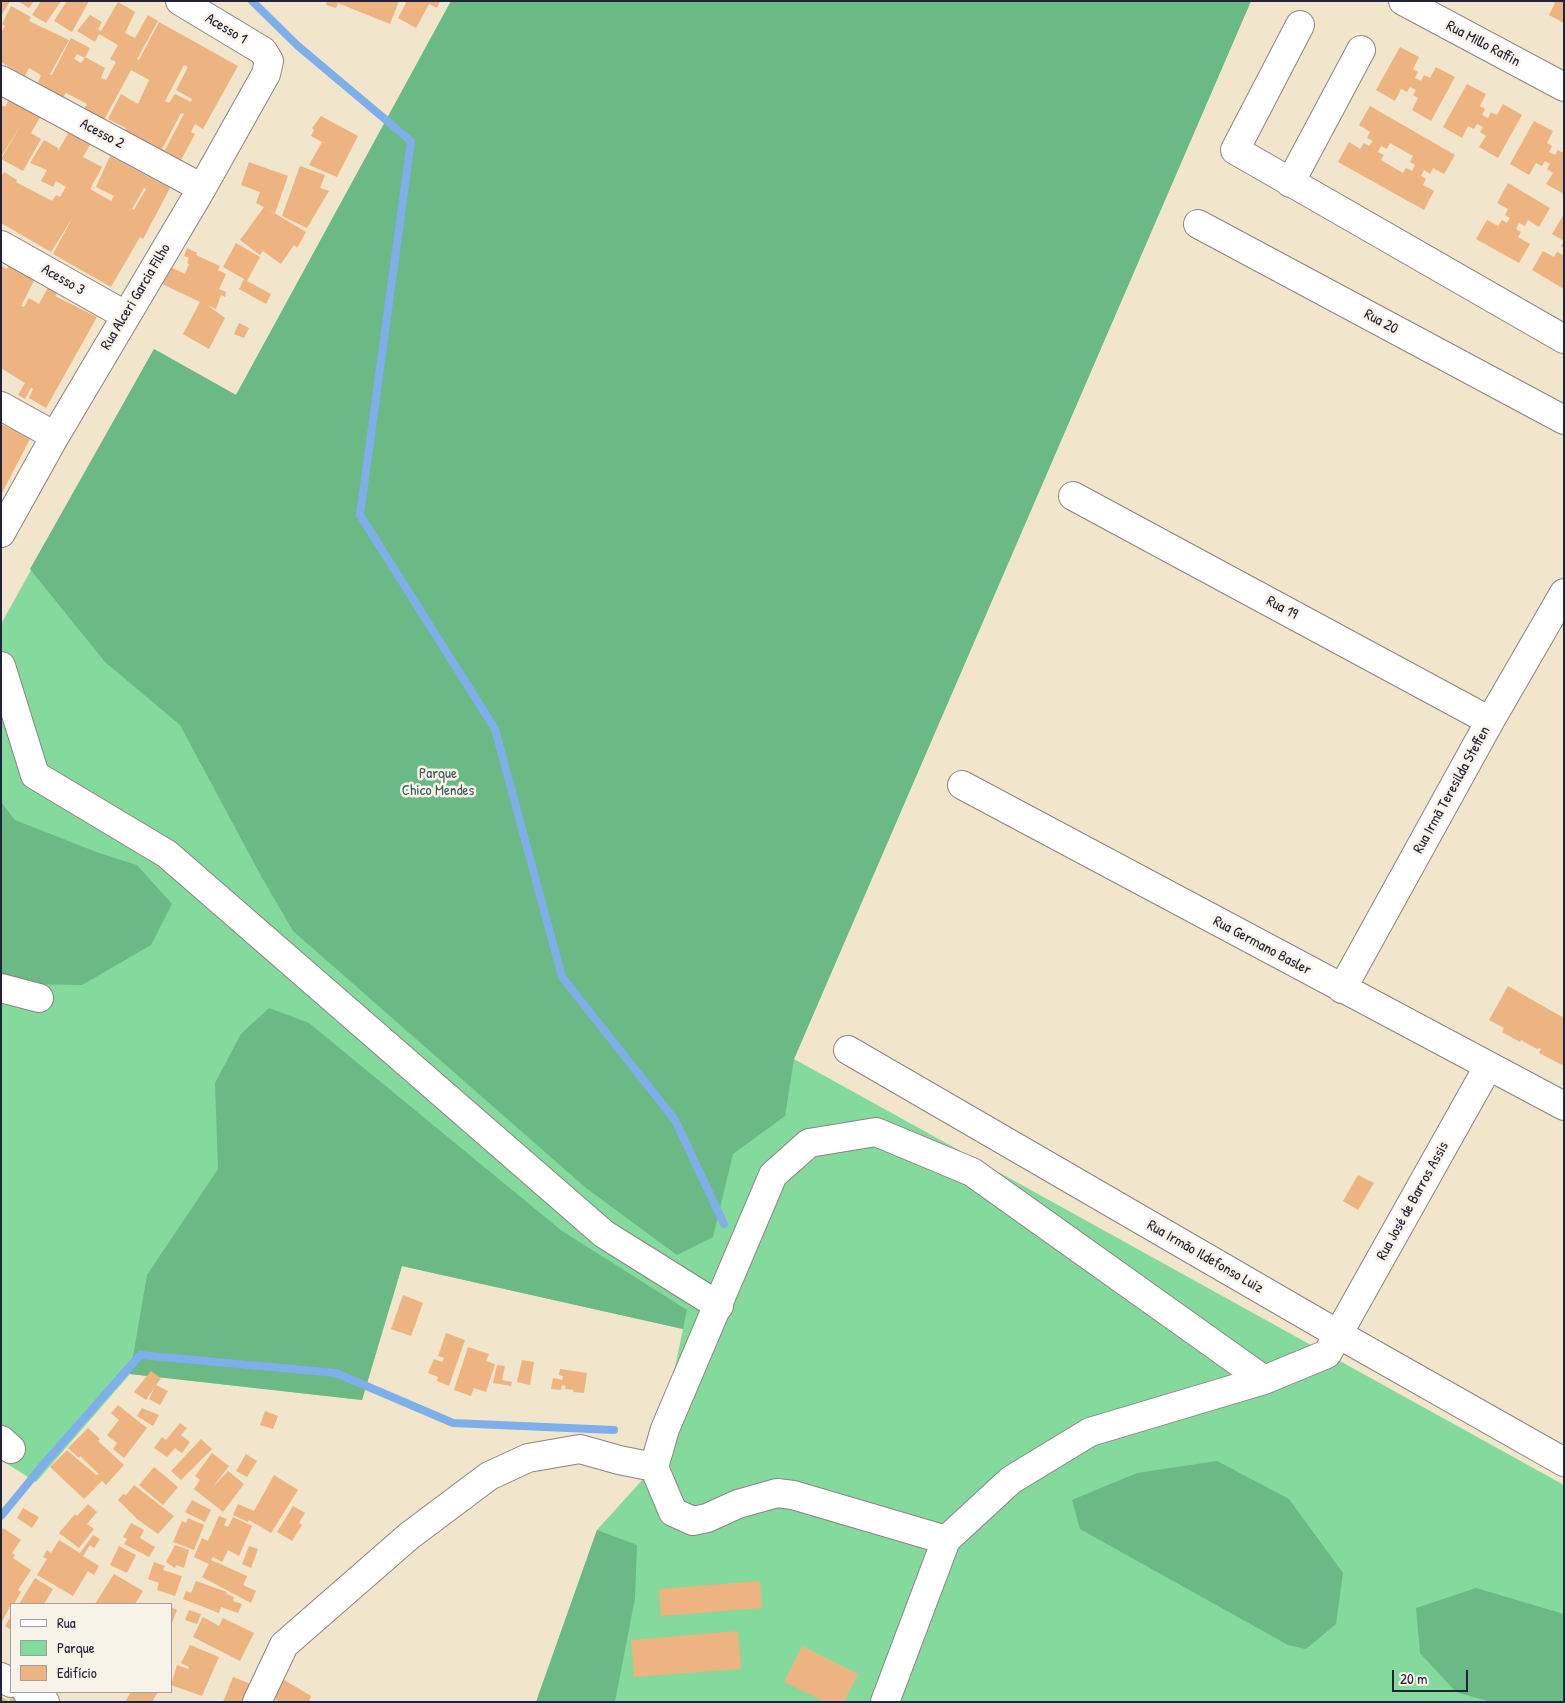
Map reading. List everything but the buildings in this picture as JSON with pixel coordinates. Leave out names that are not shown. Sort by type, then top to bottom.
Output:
[{"type":"street","name":"Acesso 1","points":[[180,1],[263,52],[269,61]]},
{"type":"street","name":"Rua Millo Raffin","points":[[1403,1],[1564,87]]},
{"type":"street","points":[[1300,25],[1235,150],[1564,339]]},
{"type":"street","points":[[1290,183],[1361,50]]},
{"type":"street","name":"Rua Alceri Garcia Filho","points":[[1,533],[55,436],[202,188],[266,74],[269,61]]},
{"type":"street","name":"Acesso 2","points":[[1,80],[202,188]]},
{"type":"street","name":"Rua 20","points":[[1198,224],[1564,420]]},
{"type":"street","name":"Acesso 3","points":[[1,245],[125,316]]},
{"type":"street","points":[[1,406],[55,436]]},
{"type":"street","name":"Rua 19","points":[[1073,496],[1490,721]]},
{"type":"street","name":"Rua Irmã Teresilda Steffen","points":[[1342,989],[1490,721],[1564,593]]},
{"type":"street","points":[[1,666],[35,775],[168,854],[604,1234],[719,1306]]},
{"type":"street","name":"Rua Germano Basler","points":[[962,784],[1342,989],[1564,1106]]},
{"type":"street","points":[[1,988],[39,998]]},
{"type":"street","name":"Rua Irmão Ildefonso Luiz","points":[[848,1050],[1338,1334],[1564,1462]]},
{"type":"street","name":"Rua José de Barros Assis","points":[[946,1540],[1011,1480],[1090,1432],[1264,1380],[1327,1354],[1488,1067]]},
{"type":"street","points":[[885,1702],[946,1540],[793,1495],[777,1493],[738,1504],[707,1518],[693,1521],[674,1512],[654,1467],[665,1429],[719,1306],[773,1175],[809,1143],[876,1132],[972,1172],[1264,1380]]},
{"type":"street","points":[[257,1702],[284,1645],[409,1536],[489,1476],[528,1458],[580,1449],[654,1467]]},
{"type":"street","points":[[29,1693],[45,1702]]},
{"type":"green space","name":"Parque Chico Mendes","points":[[451,1],[1251,1],[794,1059],[1564,1485],[1564,1702],[536,1702],[597,1530],[654,1467],[683,1329],[402,1266],[362,1400],[130,1374],[36,1482],[1,1460],[1,624],[154,349],[236,395]]},
{"type":"green space","points":[[451,1],[1251,1],[794,1059],[785,1116],[733,1154],[713,1237],[677,1255],[586,1188],[293,931],[261,876],[180,725],[105,662],[30,569],[154,349],[236,395]]},
{"type":"green space","points":[[1,802],[15,820],[99,853],[137,865],[172,904],[151,945],[82,985],[27,984],[1,975]]},
{"type":"green space","points":[[269,1008],[309,1023],[562,1231],[687,1310],[683,1329],[402,1266],[362,1400],[130,1374],[147,1275],[218,1169],[215,1083],[241,1034]]},
{"type":"green space","points":[[1217,1461],[1289,1499],[1343,1573],[1336,1624],[1306,1649],[1288,1645],[1080,1529],[1072,1500],[1137,1473]]},
{"type":"green space","points":[[597,1530],[637,1545],[635,1598],[615,1702],[536,1702]]},
{"type":"green space","points":[[1476,1588],[1564,1614],[1564,1702],[1491,1702],[1456,1692],[1420,1653],[1416,1608]]},
{"type":"waterway","points":[[252,1],[298,46],[411,141],[360,515],[495,729],[562,977],[675,1120],[724,1224]]},
{"type":"waterway","points":[[1,1516],[43,1465],[140,1355],[336,1373],[453,1423],[614,1430]]}]
